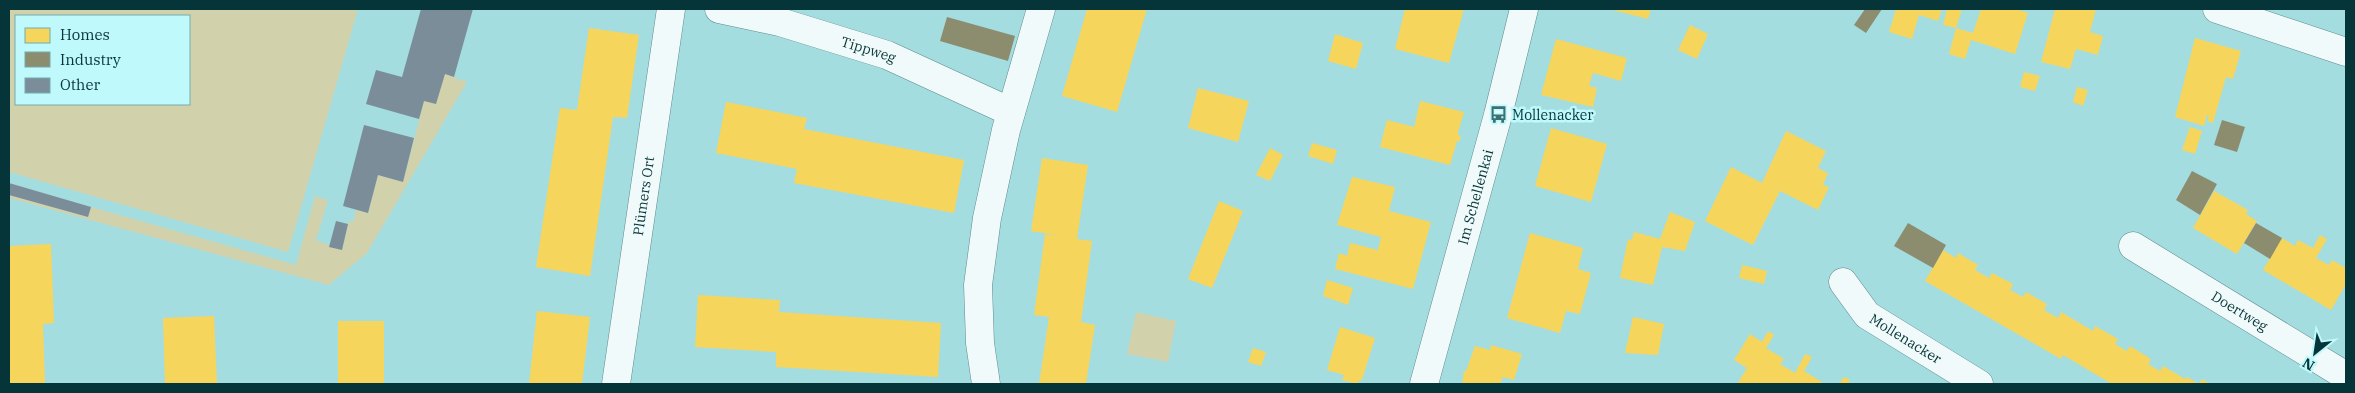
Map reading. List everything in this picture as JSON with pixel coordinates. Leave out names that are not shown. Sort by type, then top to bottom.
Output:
[{"type":"street","name":"Plümers Ort","points":[[616,384],[671,9]]},
{"type":"street","name":"Tippweg","points":[[719,9],[780,22],[887,55],[1011,112]]},
{"type":"street","points":[[986,384],[980,344],[978,284],[987,218],[1011,112],[1040,9]]},
{"type":"street","name":"Im Schellenkai","points":[[1424,384],[1498,114],[1524,9]]},
{"type":"street","points":[[2217,9],[2346,52]]},
{"type":"street","name":"Doertweg","points":[[2133,246],[2346,376]]},
{"type":"street","name":"Mollenacker","points":[[1843,282],[1866,315],[1979,384]]},
{"type":"green space","points":[[9,9],[358,9],[288,252],[9,172]]},
{"type":"green space","points":[[445,74],[467,82],[367,253],[329,285],[9,198],[9,195],[88,217],[91,207],[296,265],[315,196],[328,200],[316,240],[342,250],[349,221],[353,222],[356,210],[368,213],[378,175],[403,182],[424,101]]},
{"type":"green space","points":[[1136,312],[1176,321],[1168,362],[1127,354]]},
{"type":"building: Homes","points":[[1087,9],[1147,9],[1117,112],[1062,96]]},
{"type":"building: Homes","points":[[1405,9],[1464,9],[1449,63],[1395,49]]},
{"type":"building: Homes","points":[[1609,9],[1651,9],[1648,19]]},
{"type":"building: Homes","points":[[1896,9],[1942,9],[1938,21],[1919,15],[1912,39],[1889,32]]},
{"type":"building: Homes","points":[[1947,9],[1962,9],[1956,28],[1943,25]]},
{"type":"building: Homes","points":[[1981,9],[2016,9],[2028,13],[2015,54],[1971,40],[1965,59],[1949,54],[1956,28],[1973,33]]},
{"type":"building: Homes","points":[[2055,9],[2096,9],[2090,32],[2103,36],[2098,55],[2076,49],[2070,69],[2041,62]]},
{"type":"building: Homes","points":[[1690,25],[1708,34],[1697,59],[1678,50]]},
{"type":"building: Homes","points":[[589,28],[639,35],[627,118],[613,117],[590,276],[536,267],[560,108],[577,110]]},
{"type":"building: Homes","points":[[1335,34],[1363,43],[1356,69],[1328,61]]},
{"type":"building: Homes","points":[[2195,38],[2241,51],[2233,79],[2226,77],[2213,123],[2207,121],[2209,116],[2207,115],[2204,126],[2175,117]]},
{"type":"building: Homes","points":[[1556,39],[1627,58],[1621,81],[1593,73],[1589,86],[1597,88],[1593,107],[1541,95]]},
{"type":"building: Homes","points":[[2024,72],[2040,76],[2035,91],[2020,87]]},
{"type":"building: Homes","points":[[2077,87],[2088,90],[2083,106],[2073,102]]},
{"type":"building: Homes","points":[[1198,88],[1249,101],[1238,142],[1188,128]]},
{"type":"building: Homes","points":[[1420,101],[1464,112],[1458,132],[1458,135],[1461,136],[1459,142],[1457,141],[1450,165],[1380,147],[1387,120],[1414,127]]},
{"type":"building: Homes","points":[[726,102],[807,118],[804,129],[964,160],[954,213],[794,183],[797,169],[716,153]]},
{"type":"building: Homes","points":[[2190,127],[2202,131],[2195,154],[2182,150]]},
{"type":"building: Homes","points":[[1551,128],[1607,144],[1591,202],[1535,186]]},
{"type":"building: Homes","points":[[1786,131],[1826,151],[1818,168],[1828,173],[1823,185],[1829,187],[1818,210],[1780,191],[1753,245],[1705,221],[1731,167],[1762,183]]},
{"type":"building: Homes","points":[[1312,143],[1337,150],[1333,164],[1308,156]]},
{"type":"building: Homes","points":[[1270,148],[1283,155],[1270,181],[1256,175]]},
{"type":"building: Homes","points":[[1042,158],[1088,165],[1077,239],[1092,241],[1081,322],[1095,325],[1086,384],[1039,384],[1049,317],[1034,315],[1045,234],[1062,236],[1031,231]]},
{"type":"building: Homes","points":[[1352,177],[1395,187],[1389,211],[1431,222],[1413,289],[1335,269],[1339,253],[1347,256],[1350,243],[1378,250],[1381,237],[1337,225]]},
{"type":"building: Homes","points":[[2214,191],[2248,210],[2246,214],[2257,221],[2237,254],[2193,228]]},
{"type":"building: Homes","points":[[1219,201],[1243,211],[1212,288],[1188,279]]},
{"type":"building: Homes","points":[[1670,212],[1695,222],[1685,251],[1662,247],[1653,285],[1620,278],[1628,239],[1632,240],[1634,232],[1660,239]]},
{"type":"building: Homes","points":[[1530,233],[1583,248],[1578,269],[1591,273],[1580,314],[1566,311],[1560,333],[1507,318]]},
{"type":"building: Homes","points":[[2320,235],[2327,239],[2316,258],[2329,265],[2332,260],[2346,268],[2346,284],[2331,310],[2263,270],[2282,238],[2295,246],[2298,240],[2313,248]]},
{"type":"building: Homes","points":[[51,244],[54,323],[43,324],[45,384],[9,384],[9,246]]},
{"type":"building: Homes","points":[[1943,250],[1956,258],[1958,253],[1978,265],[1975,270],[1989,278],[1992,273],[2013,284],[2010,290],[2023,297],[2026,292],[2047,304],[2044,310],[2058,318],[2061,312],[2093,331],[2095,326],[2118,339],[2115,344],[2127,351],[2130,346],[2151,359],[2148,364],[2160,371],[2163,366],[2185,379],[2187,377],[2199,384],[2112,384],[2063,355],[2061,359],[1925,281]]},
{"type":"building: Homes","points":[[1742,265],[1767,271],[1764,284],[1739,278]]},
{"type":"building: Homes","points":[[1327,280],[1353,288],[1348,305],[1323,296]]},
{"type":"building: Homes","points":[[698,295],[780,300],[779,312],[941,323],[938,377],[776,367],[776,352],[695,347]]},
{"type":"building: Homes","points":[[537,311],[590,317],[582,384],[529,384]]},
{"type":"building: Homes","points":[[214,316],[217,384],[165,384],[163,318]]},
{"type":"building: Homes","points":[[1633,317],[1664,324],[1658,355],[1625,353]]},
{"type":"building: Homes","points":[[338,321],[384,321],[384,384],[338,384]]},
{"type":"building: Homes","points":[[1340,327],[1375,338],[1362,380],[1359,380],[1358,384],[1342,380],[1344,375],[1327,370]]},
{"type":"building: Homes","points":[[1768,331],[1774,335],[1766,348],[1784,359],[1780,364],[1795,373],[1805,354],[1812,357],[1804,371],[1822,382],[1821,384],[1737,384],[1747,368],[1734,360],[1750,334],[1762,342]]},
{"type":"building: Homes","points":[[1491,345],[1522,354],[1514,380],[1503,377],[1500,384],[1462,384],[1464,371],[1466,371],[1475,346],[1490,350]]},
{"type":"building: Homes","points":[[1253,348],[1266,352],[1261,366],[1248,362]]},
{"type":"building: Homes","points":[[1844,377],[1850,380],[1848,384],[1839,384]]},
{"type":"building: Homes","points":[[2202,379],[2210,384],[2199,384]]},
{"type":"building: Industry","points":[[1865,9],[1882,9],[1866,33],[1854,25]]},
{"type":"building: Industry","points":[[947,17],[1015,36],[1008,61],[940,41]]},
{"type":"building: Industry","points":[[2222,120],[2245,127],[2237,152],[2214,145]]},
{"type":"building: Industry","points":[[2192,171],[2217,184],[2200,215],[2176,200]]},
{"type":"building: Industry","points":[[1908,223],[1946,245],[1933,268],[1894,246]]},
{"type":"building: Industry","points":[[2256,223],[2282,238],[2270,259],[2244,243]]},
{"type":"building: Other","points":[[421,9],[473,9],[454,77],[445,74],[436,104],[424,101],[419,119],[366,104],[376,70],[402,77]]},
{"type":"building: Other","points":[[364,125],[414,138],[403,182],[378,175],[368,213],[343,206]]},
{"type":"building: Other","points":[[9,183],[91,207],[88,217],[9,195]]},
{"type":"building: Other","points":[[336,221],[348,224],[342,250],[329,247]]},
{"type":"place","name":"Mollenacker","points":[[1498,115]]}]
